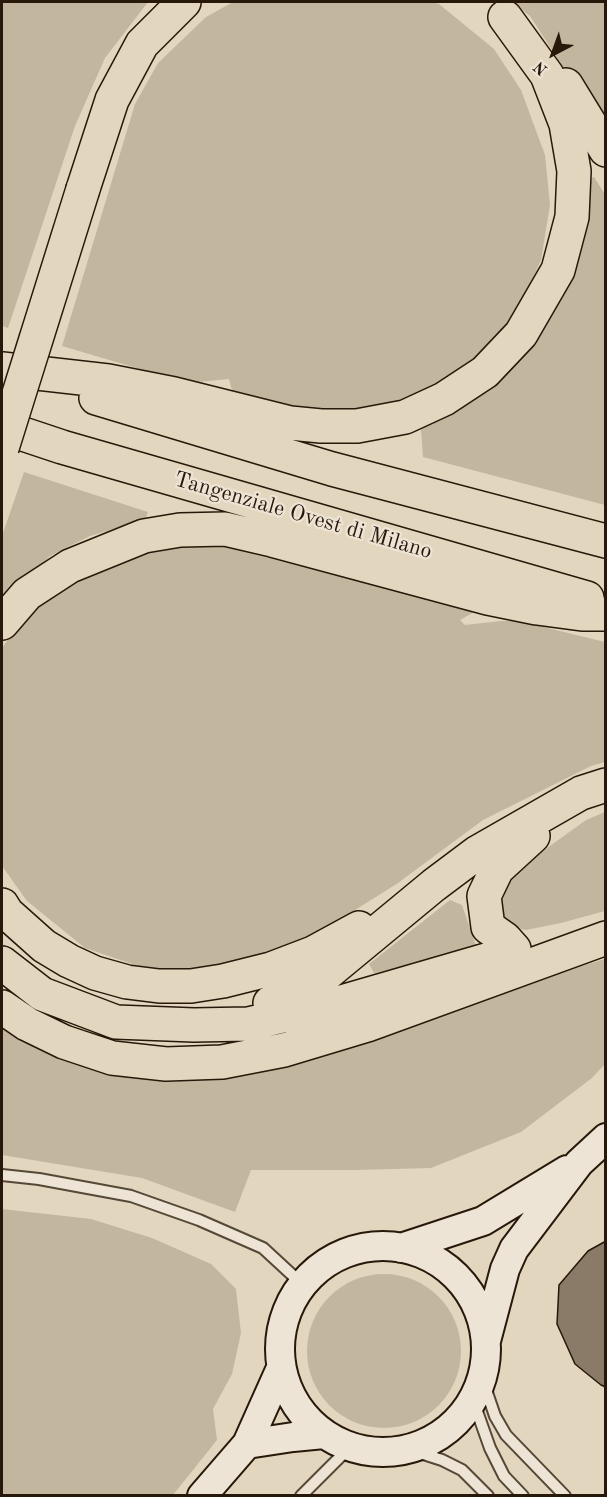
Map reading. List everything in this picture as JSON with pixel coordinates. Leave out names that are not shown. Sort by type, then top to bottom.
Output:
[{"type":"highway","points":[[2,448],[112,100],[142,44],[184,2]]},
{"type":"highway","points":[[496,9],[549,58],[606,150]]},
{"type":"highway","points":[[2,369],[108,381],[174,394],[290,423],[321,426],[357,426],[405,417],[444,399],[486,372],[521,334],[558,270],[572,217],[573,171],[566,124],[547,75],[496,9]]},
{"type":"highway","points":[[2,369],[332,469],[606,541]]},
{"type":"highway","name":"Tangenziale Ovest di Milano","points":[[2,427],[62,447],[606,604]]},
{"type":"highway","points":[[2,623],[27,594],[70,566],[144,536],[180,530],[225,529],[488,598],[537,608],[582,614],[606,614]]},
{"type":"highway","points":[[194,1025],[261,1006],[313,985],[434,885],[478,852],[593,789]]},
{"type":"highway","points":[[514,949],[488,927],[484,896],[497,868],[593,789]]},
{"type":"highway","points":[[2,905],[7,913],[44,946],[95,973],[127,982],[159,986],[191,986],[271,969],[313,953],[347,936],[434,885]]},
{"type":"highway","points":[[2,963],[42,994],[116,1022],[194,1025],[248,1024],[310,1010],[483,961],[514,949],[606,926]]},
{"type":"highway","points":[[2,1006],[27,1024],[64,1042],[112,1058],[166,1065],[222,1062],[284,1050],[367,1025],[606,938]]},
{"type":"street","points":[[485,1342],[505,1269],[514,1249],[579,1163],[606,1138]]},
{"type":"street","points":[[401,1248],[483,1221],[579,1163]]},
{"type":"street","points":[[373,1246],[401,1248],[433,1259],[459,1280],[478,1309],[485,1342],[485,1361],[477,1389],[456,1422],[434,1439],[408,1449],[379,1452],[350,1447],[324,1434],[304,1416],[290,1394],[281,1368],[280,1339],[287,1310],[302,1284],[322,1265],[346,1252],[373,1246]]},
{"type":"street","points":[[202,1496],[247,1444],[281,1368]]},
{"type":"street","points":[[247,1444],[324,1434]]},
{"type":"lane","points":[[2,1175],[39,1179],[131,1196],[199,1220],[262,1248],[302,1284]]},
{"type":"lane","points":[[477,1389],[490,1448],[504,1476],[523,1496]]},
{"type":"lane","points":[[477,1389],[506,1434],[565,1496]]},
{"type":"lane","points":[[301,1496],[350,1447]]},
{"type":"lane","points":[[408,1449],[442,1460],[462,1470],[488,1496]]},
{"type":"shaded area","points":[[2,2],[148,2],[105,58],[75,126],[8,328],[2,326]]},
{"type":"shaded area","points":[[233,2],[433,2],[439,4],[494,49],[521,90],[545,155],[550,205],[541,260],[520,307],[493,341],[460,373],[415,398],[367,411],[300,412],[234,398],[229,379],[187,383],[62,346],[135,104],[158,63],[206,17]]},
{"type":"shaded area","points":[[512,2],[605,2],[605,132],[530,16]]},
{"type":"shaded area","points":[[594,177],[606,196],[605,505],[423,457],[421,428],[521,357],[581,181]]},
{"type":"shaded area","points":[[24,472],[148,512],[145,520],[90,536],[50,556],[2,605],[2,536]]},
{"type":"shaded area","points":[[217,545],[476,611],[460,620],[465,625],[519,621],[605,642],[605,762],[591,766],[483,820],[398,883],[317,934],[232,971],[144,968],[85,948],[27,901],[2,866],[2,648],[30,608],[91,568],[149,549]]},
{"type":"shaded area","points":[[605,812],[605,911],[526,930],[506,926],[492,906],[495,891],[518,869],[586,820]]},
{"type":"shaded area","points":[[450,900],[462,905],[476,946],[437,959],[374,973],[369,964]]},
{"type":"shaded area","points":[[605,959],[605,1064],[592,1078],[521,1132],[431,1168],[251,1170],[235,1212],[142,1178],[2,1155],[2,1021],[90,1066],[163,1081],[241,1076]]},
{"type":"shaded area","points":[[2,1209],[91,1219],[152,1238],[211,1264],[236,1289],[241,1333],[232,1374],[213,1409],[217,1440],[173,1495],[2,1495]]},
{"type":"shaded area","points":[[384,1274],[399,1275],[414,1280],[439,1296],[455,1321],[460,1336],[460,1366],[455,1381],[439,1406],[414,1422],[399,1427],[384,1428],[369,1427],[354,1422],[329,1406],[313,1381],[308,1366],[307,1351],[308,1336],[313,1321],[329,1296],[354,1280],[369,1275]]},
{"type":"building","points":[[606,1241],[606,1387],[575,1364],[557,1324],[559,1285],[588,1251]]}]
